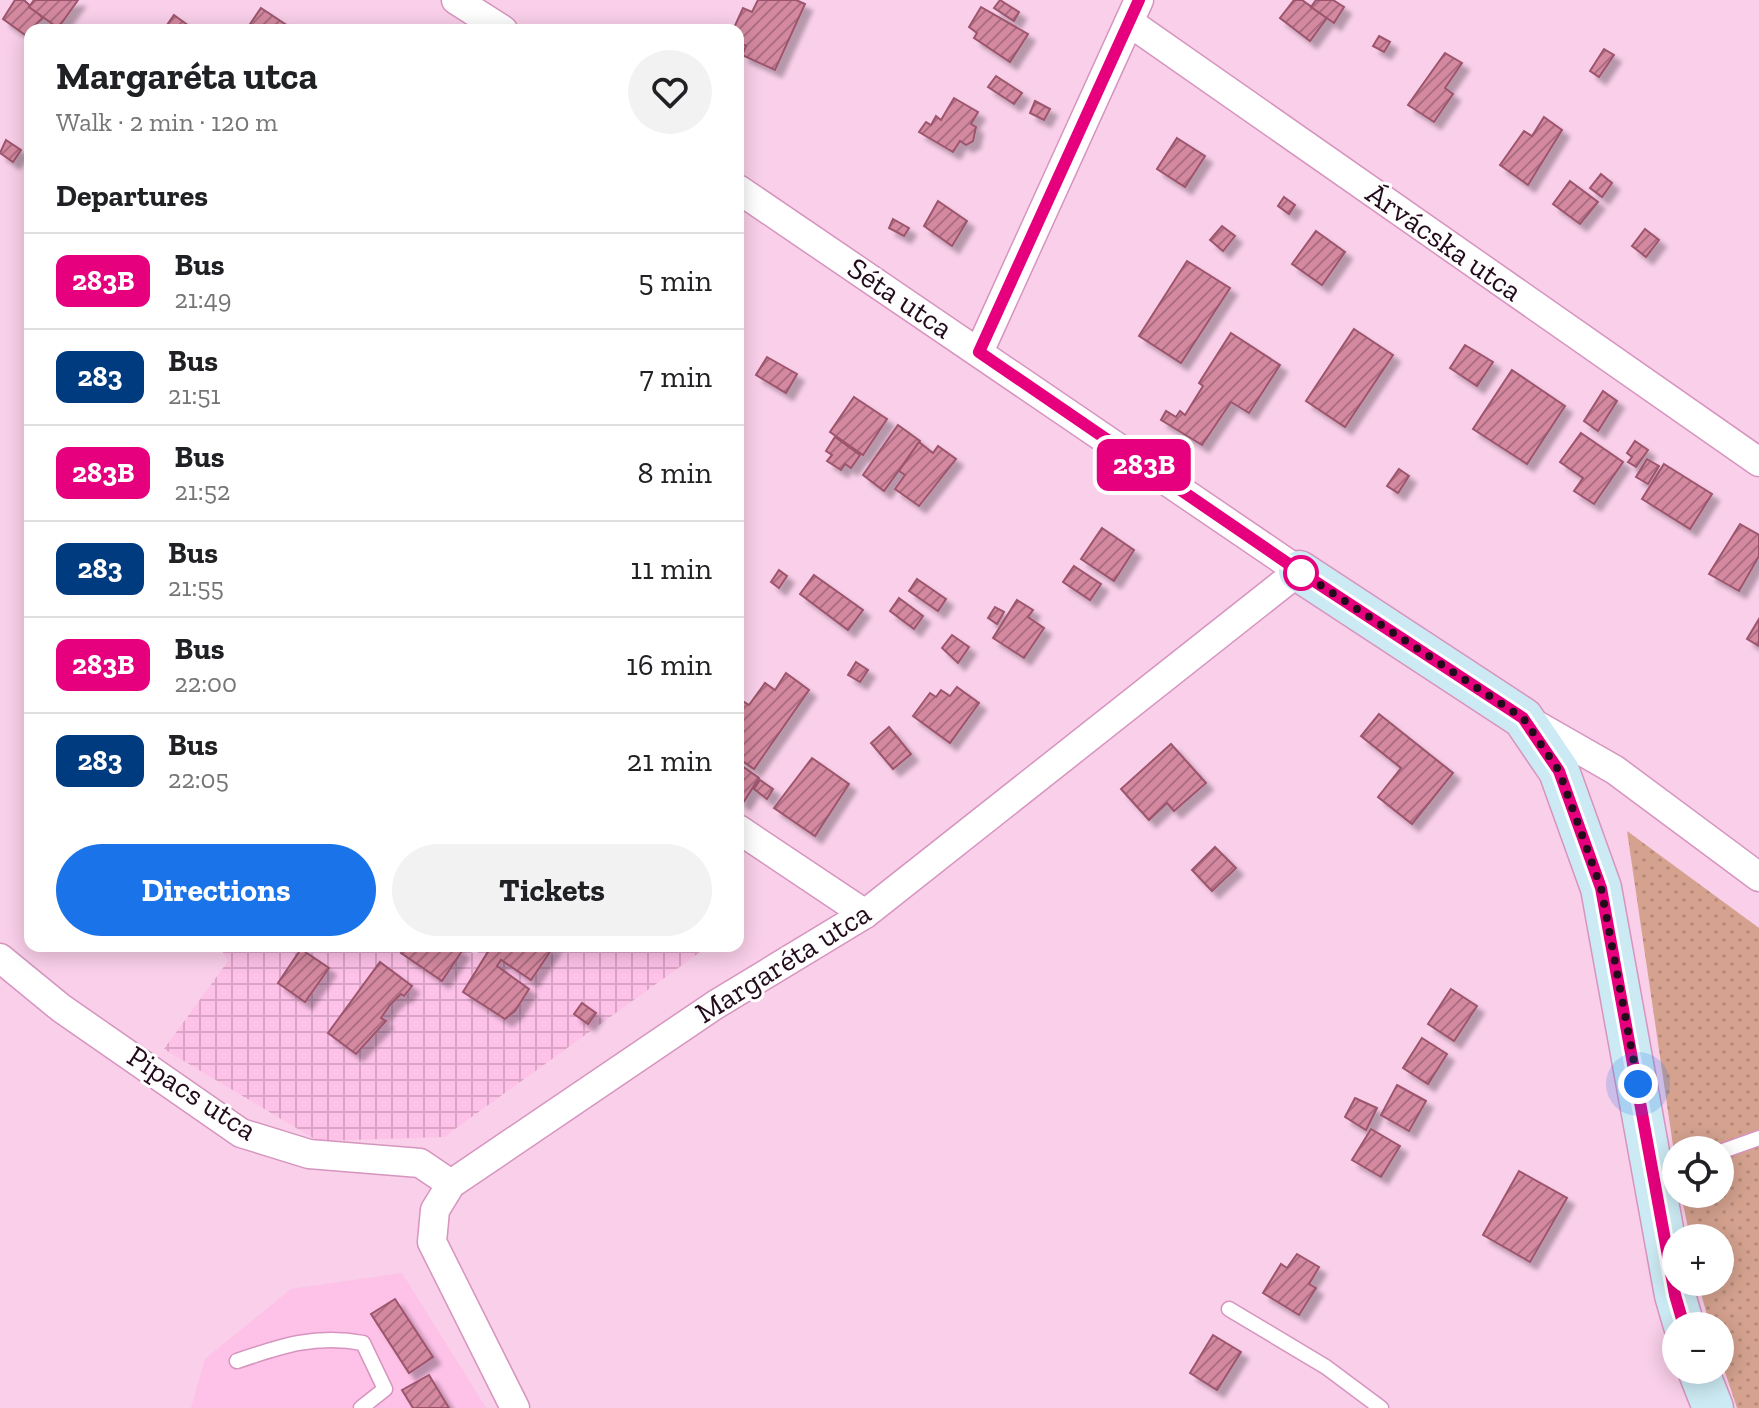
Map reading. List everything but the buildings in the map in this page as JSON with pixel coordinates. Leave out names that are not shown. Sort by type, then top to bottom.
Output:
[{"type":"street","points":[[456,0],[494,24]]},
{"type":"street","points":[[979,352],[1134,11]]},
{"type":"street","name":"Árvácska utca","points":[[1134,11],[1759,462]]},
{"type":"street","name":"Séta utca","points":[[744,193],[1299,571]]},
{"type":"street","points":[[1299,571],[1523,718],[1615,770],[1759,877]]},
{"type":"street","name":"Margaréta utca","points":[[451,1184],[715,1005],[865,914],[1299,571]]},
{"type":"street","points":[[1523,718],[1559,771],[1601,888],[1660,1172],[1675,1295],[1680,1312]]},
{"type":"street","points":[[744,833],[865,914]]},
{"type":"street","name":"Pipacs utca","points":[[0,958],[61,1008],[241,1133],[309,1154],[420,1163],[451,1184]]},
{"type":"street","points":[[451,1184],[435,1210],[432,1242],[515,1408]]},
{"type":"street","points":[[1704,1384],[1713,1408]]},
{"type":"lane","points":[[1734,1147],[1759,1138]]},
{"type":"lane","points":[[1229,1309],[1326,1367],[1381,1408]]},
{"type":"lane","points":[[237,1361],[294,1341],[333,1337],[363,1343],[385,1389],[361,1408]]},
{"type":"shaded area","points":[[1627,831],[1759,928],[1759,1408],[1737,1408],[1729,1384],[1734,1384],[1734,1312],[1706,1312],[1702,1296],[1734,1296],[1734,1224],[1687,1224],[1684,1208],[1734,1208],[1734,1136],[1672,1136]]},
{"type":"shaded area","points":[[223,952],[471,952],[476,955],[478,952],[700,952],[444,1137],[318,1141],[164,1049],[228,961]]},
{"type":"shaded area","points":[[402,1273],[486,1408],[191,1408],[205,1359],[291,1289]]},
{"type":"bus line","name":"283B","points":[[1139,0],[979,352],[1299,571],[1523,718],[1559,771],[1601,888],[1680,1312]]},
{"type":"route","points":[[1301,573],[1299,571],[1523,718],[1559,771],[1601,888],[1638,1084]]}]
